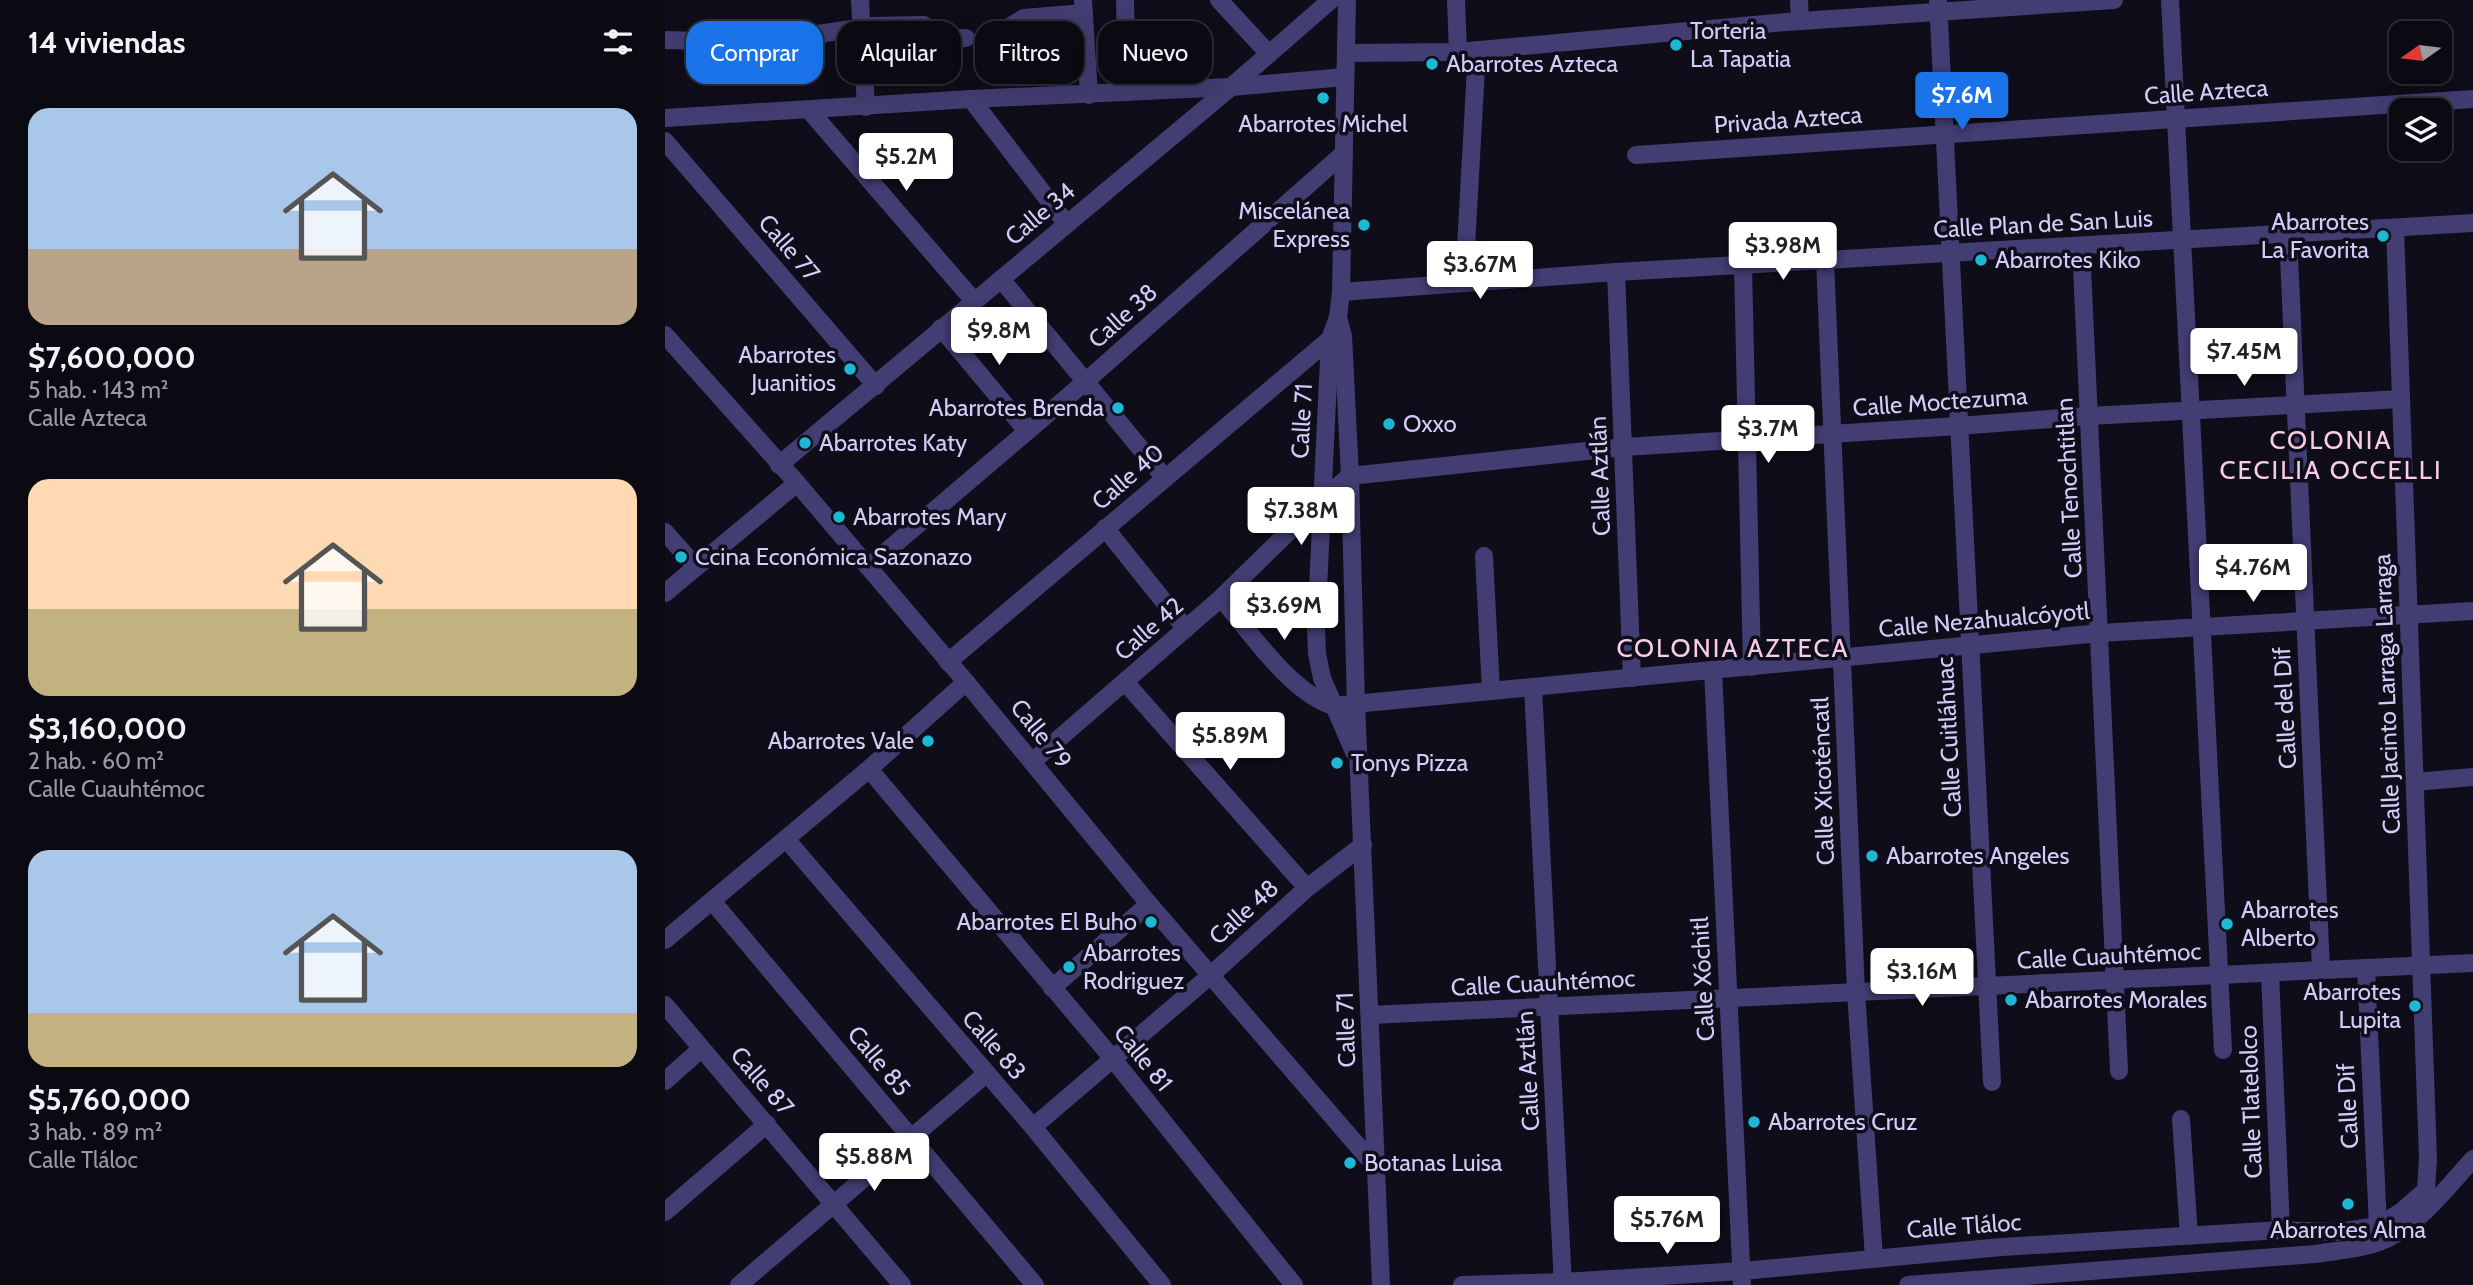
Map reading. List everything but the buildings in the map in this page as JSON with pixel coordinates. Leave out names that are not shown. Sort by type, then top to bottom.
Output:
[{"type":"street","points":[[860,0],[862,21]]},
{"type":"street","points":[[1125,0],[1127,92]]},
{"type":"street","points":[[1219,0],[1269,54]]},
{"type":"street","name":"Calle 34","points":[[779,465],[1231,87],[1331,0]]},
{"type":"street","name":"Calle 71","points":[[1347,0],[1341,292],[1323,498],[1317,654],[1322,678],[1349,737],[1360,772]]},
{"type":"street","points":[[1456,0],[1458,52]]},
{"type":"street","points":[[1799,0],[1800,21]]},
{"type":"street","points":[[1346,53],[1458,52],[1938,6],[2114,0]]},
{"type":"street","points":[[2171,0],[2223,1050]]},
{"type":"street","name":"Calle Cuitláhuac","points":[[1938,6],[1992,1082]]},
{"type":"street","points":[[1019,21],[1084,7],[1089,94]]},
{"type":"street","points":[[961,37],[966,37]]},
{"type":"street","points":[[665,40],[686,41]]},
{"type":"street","points":[[1464,283],[1477,50]]},
{"type":"street","points":[[665,118],[971,99],[1231,87],[1345,77]]},
{"type":"street","points":[[865,84],[866,107]]},
{"type":"street","points":[[971,99],[1066,223]]},
{"type":"street","name":"Calle Azteca","points":[[1943,133],[2473,99]]},
{"type":"street","points":[[809,110],[974,301]]},
{"type":"street","name":"Privada Azteca","points":[[1636,155],[1943,133]]},
{"type":"street","name":"Calle 77","points":[[665,141],[876,386]]},
{"type":"street","name":"Calle 38","points":[[868,567],[1085,383],[1343,153]]},
{"type":"street","name":"Calle Plan de San Luis","points":[[1341,292],[1616,272],[2473,223]]},
{"type":"street","name":"Calle Jacinto Larraga Larraga","points":[[2395,228],[2428,1159]]},
{"type":"street","name":"Calle del Dif","points":[[2288,234],[2321,970]]},
{"type":"street","name":"Calle Tenochtitlan","points":[[2081,246],[2119,1071]]},
{"type":"street","name":"Calle Xicoténcatl","points":[[1825,260],[1856,992],[1874,1258]]},
{"type":"street","points":[[1743,265],[1752,667]]},
{"type":"street","name":"Calle Aztlán","points":[[1616,272],[1632,678]]},
{"type":"street","points":[[1000,279],[1164,477]]},
{"type":"street","points":[[941,328],[1027,431]]},
{"type":"street","name":"Calle 79","points":[[665,335],[797,483],[967,682],[1149,904],[1376,1167]]},
{"type":"street","name":"Calle 71","points":[[1336,338],[1350,475],[1356,704],[1381,1285]]},
{"type":"street","name":"Calle 40","points":[[948,662],[1164,477],[1336,338]]},
{"type":"street","name":"Calle Moctezuma","points":[[1350,475],[1624,447],[2401,398]]},
{"type":"street","points":[[1323,498],[1350,475]]},
{"type":"street","points":[[665,593],[797,483]]},
{"type":"street","name":"Calle 42","points":[[1032,762],[1221,598],[1323,498]]},
{"type":"street","points":[[1105,528],[1186,629]]},
{"type":"street","points":[[665,532],[696,567]]},
{"type":"street","points":[[1484,556],[1491,691]]},
{"type":"street","points":[[1221,598],[1293,681],[1318,701],[1333,706]]},
{"type":"street","name":"Calle Nezahualcóyotl","points":[[1333,706],[2100,634],[2473,611]]},
{"type":"street","name":"Calle Xóchitl","points":[[1713,670],[1742,1278]]},
{"type":"street","points":[[665,940],[869,769],[967,682]]},
{"type":"street","points":[[1125,682],[1307,888]]},
{"type":"street","name":"Calle Aztlán","points":[[1533,687],[1563,1283]]},
{"type":"street","name":"Calle 81","points":[[869,769],[1113,1059],[1294,1285]]},
{"type":"street","points":[[2414,782],[2473,777]]},
{"type":"street","name":"Calle 83","points":[[786,839],[1033,1127],[1162,1285]]},
{"type":"street","name":"Calle 48","points":[[1033,1127],[1211,975],[1307,888],[1363,845]]},
{"type":"street","name":"Calle 85","points":[[712,901],[1035,1285]]},
{"type":"street","points":[[1052,988],[1149,904]]},
{"type":"street","name":"Calle Cuauhtémoc","points":[[1370,1015],[2473,963]]},
{"type":"street","name":"Calle Dif","points":[[2366,968],[2384,1232]]},
{"type":"street","name":"Calle Tlatelolco","points":[[2270,972],[2281,1230]]},
{"type":"street","name":"Calle 87","points":[[665,1005],[898,1284]]},
{"type":"street","points":[[665,1081],[701,1049]]},
{"type":"street","points":[[739,1285],[986,1074]]},
{"type":"street","points":[[2181,1119],[2189,1236]]},
{"type":"street","points":[[665,1212],[767,1124]]},
{"type":"street","name":"Calle Tláloc","points":[[1908,1285],[2315,1254],[2371,1244],[2426,1190],[2428,1159]]},
{"type":"street","name":"Calle Tláloc","points":[[1462,1285],[1742,1278],[1874,1258],[2002,1247],[2281,1230],[2384,1232],[2417,1219],[2473,1159]]},
{"type":"street","points":[[2115,1241],[2117,1269]]},
{"type":"street","points":[[2002,1247],[2005,1277]]},
{"type":"place","name":"Torteria La Tapatia","points":[[1676,45]]},
{"type":"place","name":"Abarrotes Azteca","points":[[1432,64]]},
{"type":"place","name":"Abarrotes Michel","points":[[1323,98]]},
{"type":"place","name":"Miscelánea Express","points":[[1364,225]]},
{"type":"place","name":"Abarrotes La Favorita","points":[[2383,236]]},
{"type":"place","name":"Abarrotes Kiko","points":[[1981,260]]},
{"type":"place","name":"Abarrotes Juanitios","points":[[850,369]]},
{"type":"place","name":"Abarrotes Brenda","points":[[1118,408]]},
{"type":"place","name":"Oxxo","points":[[1389,424]]},
{"type":"place","name":"Abarrotes Katy","points":[[805,443]]},
{"type":"place","name":"Abarrotes Mary","points":[[839,517]]},
{"type":"place","name":"Ccina Económica Sazonazo","points":[[681,557]]},
{"type":"place","name":"Abarrotes Vale","points":[[928,741]]},
{"type":"place","name":"Tonys Pizza","points":[[1337,763]]},
{"type":"place","name":"Abarrotes Angeles","points":[[1872,856]]},
{"type":"place","name":"Abarrotes El Buho","points":[[1151,922]]},
{"type":"place","name":"Abarrotes Alberto","points":[[2227,924]]},
{"type":"place","name":"Abarrotes Rodriguez","points":[[1069,967]]},
{"type":"place","name":"Abarrotes Morales","points":[[2011,1000]]},
{"type":"place","name":"Abarrotes Lupita","points":[[2415,1006]]},
{"type":"place","name":"Abarrotes Cruz","points":[[1754,1122]]},
{"type":"place","name":"Botanas Luisa","points":[[1350,1163]]},
{"type":"place","name":"Abarrotes Alma","points":[[2348,1204]]},
{"type":"district","name":"COLONIA CECILIA OCCELLI","points":[[2331,455]]},
{"type":"district","name":"COLONIA AZTECA","points":[[1733,648]]}]
